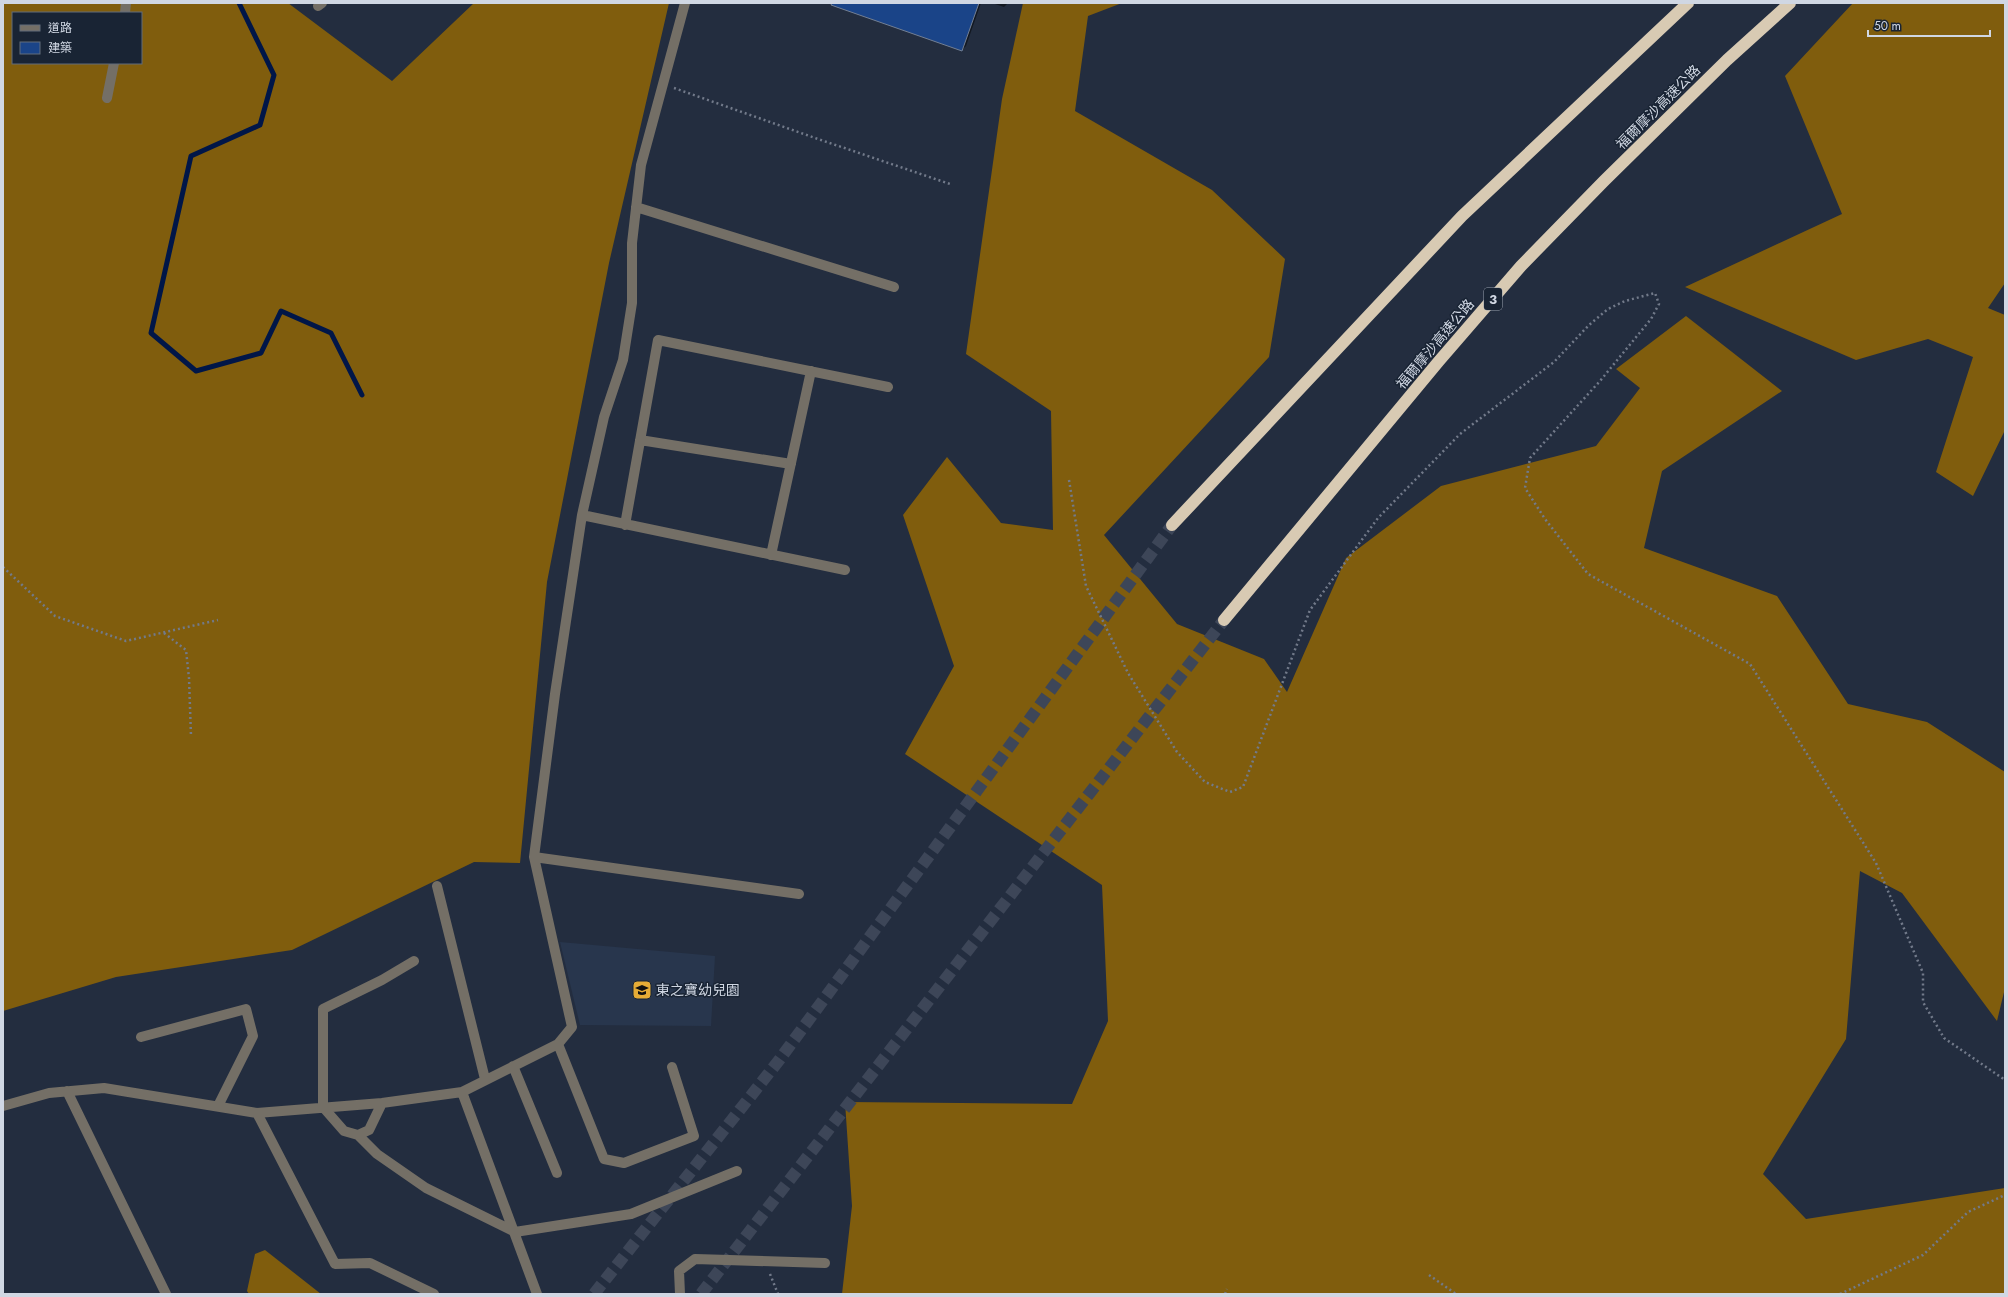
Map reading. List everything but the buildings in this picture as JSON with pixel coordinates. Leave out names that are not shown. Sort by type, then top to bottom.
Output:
[{"type":"highway","points":[[1172,525],[1462,216],[1688,3]]},
{"type":"highway","name":"福爾摩沙高速公路","points":[[1224,620],[1439,361],[1522,266],[1604,181],[1727,60],[1790,3]]},
{"type":"street","points":[[3,1106],[49,1093],[104,1088],[257,1112],[382,1103],[462,1092],[485,1079],[558,1044],[572,1027],[534,857],[555,694],[582,515],[604,417],[623,360],[632,303],[632,243],[641,165],[685,3]]},
{"type":"street","points":[[107,98],[114,64]]},
{"type":"street","points":[[636,207],[894,287]]},
{"type":"street","points":[[625,524],[658,340],[888,387]]},
{"type":"street","points":[[771,555],[811,371]]},
{"type":"street","points":[[640,440],[791,464]]},
{"type":"street","points":[[582,515],[845,570]]},
{"type":"street","points":[[534,857],[799,894]]},
{"type":"street","points":[[437,886],[485,1079]]},
{"type":"street","points":[[414,961],[382,980],[323,1009],[324,1107],[344,1131],[358,1136],[377,1154],[426,1188],[515,1232],[631,1214],[737,1171]]},
{"type":"street","points":[[142,1037],[246,1009],[253,1036],[218,1106]]},
{"type":"street","points":[[558,1044],[604,1159],[624,1163],[694,1136],[672,1067]]},
{"type":"street","points":[[513,1066],[557,1172]]},
{"type":"street","points":[[67,1091],[166,1294]]},
{"type":"street","points":[[462,1092],[537,1294]]},
{"type":"street","points":[[358,1136],[369,1130],[382,1103]]},
{"type":"street","points":[[257,1112],[335,1264],[370,1263],[434,1294]]},
{"type":"street","points":[[680,1294],[680,1271],[695,1259],[824,1263]]},
{"type":"path","points":[[663,83],[818,139],[950,184]]},
{"type":"path","points":[[1069,480],[1086,586],[1128,673],[1178,752],[1205,782],[1230,792],[1242,787],[1310,610],[1378,518],[1460,434],[1554,362],[1589,325],[1608,309],[1625,301],[1655,293],[1659,304],[1651,319],[1600,381],[1530,458],[1525,488],[1546,519],[1588,574],[1750,664],[1876,863],[1923,973],[1924,1002],[1944,1038],[2005,1080]]},
{"type":"path","points":[[3,567],[54,616],[126,641],[218,620]]},
{"type":"path","points":[[163,632],[186,650],[189,678],[191,736]]},
{"type":"path","points":[[1840,1294],[1923,1255],[1968,1212],[2005,1194]]},
{"type":"path","points":[[766,1262],[778,1294]]},
{"type":"path","points":[[1429,1275],[1456,1294]]},
{"type":"path","points":[[1225,1294],[1227,1288]]},
{"type":"shaded area","points":[[3,3],[288,3],[392,81],[474,3],[669,3],[609,263],[547,582],[520,863],[474,862],[292,950],[116,977],[3,1011]]},
{"type":"shaded area","points":[[1023,3],[1122,3],[1088,16],[1075,111],[1212,190],[1285,259],[1269,357],[1104,535],[1177,624],[1264,659],[1287,692],[1346,558],[1441,486],[1596,446],[1640,388],[1616,369],[1686,316],[1782,391],[1662,471],[1644,548],[1777,596],[1848,704],[1927,722],[2005,772],[2005,988],[1997,1021],[1902,893],[1860,871],[1846,1039],[1763,1174],[1806,1219],[2005,1188],[2005,1294],[842,1294],[852,1206],[845,1102],[1072,1104],[1108,1021],[1102,885],[905,754],[954,666],[903,515],[947,457],[1001,523],[1053,530],[1051,411],[966,354],[1002,99]]},
{"type":"shaded area","points":[[1853,3],[2005,3],[2005,283],[1988,308],[2005,315],[2005,430],[1973,496],[1936,472],[1973,357],[1928,339],[1856,360],[1685,287],[1842,214],[1785,76]]},
{"type":"shaded area","name":"東之寶幼兒園","points":[[560,942],[715,956],[711,1026],[580,1025]]},
{"type":"shaded area","points":[[265,1250],[321,1294],[249,1294],[247,1291],[255,1254]]},
{"type":"waterway","points":[[239,3],[274,75],[260,125],[191,156],[151,333],[196,371],[261,353],[281,311],[331,333],[362,395]]},
{"type":"tunnel","points":[[594,1294],[780,1059],[1172,525]]},
{"type":"tunnel","points":[[701,1294],[1224,620]]},
{"type":"place","name":"東之寶幼兒園","points":[[642,990]]}]
